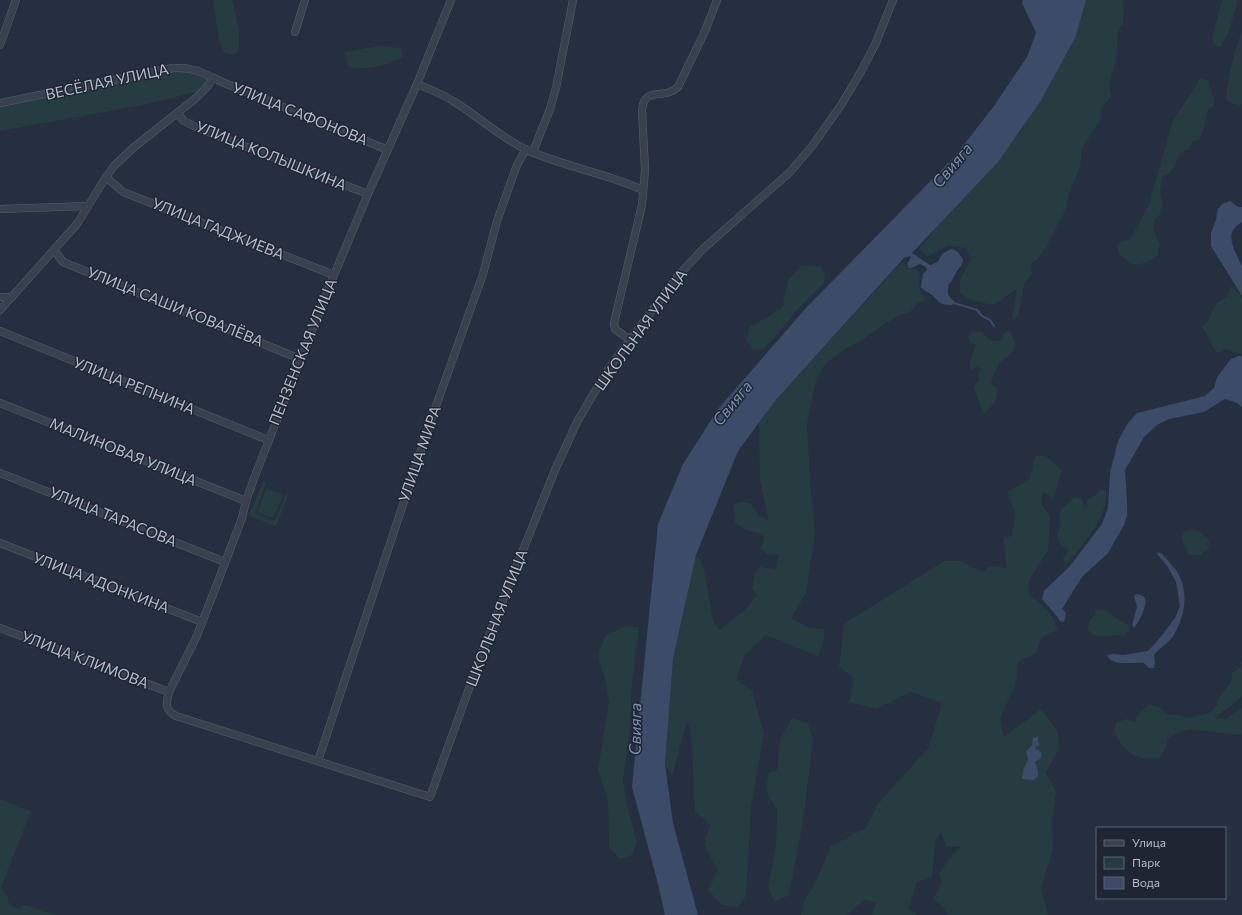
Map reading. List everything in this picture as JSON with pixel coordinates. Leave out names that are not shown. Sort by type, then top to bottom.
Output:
[{"type":"street","points":[[295,32],[305,0]]},
{"type":"street","name":"ПЕНЗЕНСКАЯ УЛИЦА","points":[[318,761],[176,716],[167,708],[167,700],[169,692],[193,644],[217,584],[242,518],[246,501],[268,440],[334,275],[417,84],[451,0]]},
{"type":"street","name":"УЛИЦА МИРА","points":[[318,761],[430,423],[483,274],[497,221],[517,165],[530,151],[550,109],[556,88],[572,0]]},
{"type":"street","points":[[630,340],[615,329],[614,323],[642,205],[645,170],[642,110],[643,103],[646,98],[652,95],[673,92],[678,87],[705,31],[717,0]]},
{"type":"street","name":"ШКОЛЬНАЯ УЛИЦА","points":[[318,761],[430,797],[480,658],[563,452],[578,420],[605,374],[678,276],[698,255],[790,172],[813,145],[841,105],[859,75],[875,45],[893,0]]},
{"type":"street","points":[[0,45],[3,28],[14,1]]},
{"type":"street","name":"ВЕСЁЛАЯ УЛИЦА","points":[[0,103],[173,68],[196,69],[213,78]]},
{"type":"street","points":[[0,310],[77,224],[106,178],[123,157],[196,98],[207,87],[213,78]]},
{"type":"street","name":"УЛИЦА САФОНОВА","points":[[213,78],[388,150]]},
{"type":"street","points":[[417,84],[442,94],[454,101],[503,136],[530,151],[623,181],[643,190]]},
{"type":"street","name":"УЛИЦА КОЛЫШКИНА","points":[[177,113],[184,121],[198,128],[368,194]]},
{"type":"street","name":"УЛИЦА ГАДЖИЕВА","points":[[106,178],[123,192],[334,275]]},
{"type":"street","points":[[0,209],[88,206]]},
{"type":"street","name":"УЛИЦА САШИ КОВАЛЁВА","points":[[54,250],[63,262],[300,359]]},
{"type":"street","points":[[0,297],[12,297]]},
{"type":"street","name":"УЛИЦА РЕПНИНА","points":[[0,331],[268,440]]},
{"type":"street","name":"МАЛИНОВАЯ УЛИЦА","points":[[0,403],[246,501]]},
{"type":"street","name":"УЛИЦА ТАРАСОВА","points":[[0,473],[225,562]]},
{"type":"street","name":"УЛИЦА АДОНКИНА","points":[[0,543],[202,622]]},
{"type":"street","name":"УЛИЦА КЛИМОВА","points":[[0,628],[169,692]]},
{"type":"green space","points":[[213,0],[232,0],[237,19],[239,36],[238,49],[234,54],[224,52],[219,41]]},
{"type":"green space","points":[[1082,0],[1124,0],[1123,24],[1118,30],[1116,62],[1109,84],[1111,97],[1102,107],[1100,120],[1082,149],[1080,167],[1068,197],[1067,207],[1045,249],[1037,260],[1031,263],[1032,274],[1024,284],[1018,317],[1012,320],[1017,289],[993,305],[970,300],[960,293],[960,280],[971,259],[966,248],[948,246],[928,256],[919,249],[1016,130]]},
{"type":"green space","points":[[1222,0],[1238,0],[1228,34],[1220,47],[1215,46],[1212,38]]},
{"type":"green space","points":[[1242,31],[1242,104],[1238,107],[1226,99],[1228,82],[1236,47]]},
{"type":"green space","points":[[379,46],[401,48],[403,57],[369,68],[348,67],[344,52]]},
{"type":"green space","points":[[200,66],[209,76],[200,91],[138,106],[0,131],[0,105]]},
{"type":"green space","points":[[1200,78],[1207,80],[1214,98],[1214,106],[1208,108],[1200,139],[1192,142],[1189,149],[1181,153],[1170,173],[1163,176],[1160,190],[1162,205],[1160,214],[1155,219],[1153,228],[1160,245],[1158,254],[1152,260],[1138,265],[1127,261],[1122,257],[1117,247],[1122,241],[1130,240],[1149,205],[1173,120]]},
{"type":"green space","points":[[901,263],[910,268],[916,269],[920,274],[919,283],[925,301],[918,303],[910,312],[898,316],[842,351],[825,364],[816,380],[807,424],[815,533],[806,593],[791,618],[809,628],[824,629],[824,639],[818,656],[765,635],[744,656],[736,681],[752,690],[764,734],[751,807],[746,896],[738,907],[722,905],[708,890],[718,871],[704,844],[710,825],[695,811],[691,731],[687,721],[672,776],[665,764],[673,659],[696,555],[703,564],[713,620],[719,630],[744,611],[757,595],[752,588],[755,573],[760,566],[775,570],[779,555],[767,554],[761,549],[765,535],[746,530],[735,523],[734,504],[741,502],[750,503],[759,516],[769,521],[760,480],[759,422],[775,401]]},
{"type":"green space","points":[[801,266],[820,266],[825,275],[824,283],[796,311],[763,349],[753,350],[746,339],[750,327],[782,308],[788,280]]},
{"type":"green space","points":[[1231,286],[1242,298],[1242,354],[1224,349],[1218,353],[1202,327],[1209,320],[1215,305],[1226,298]]},
{"type":"green space","points":[[1010,331],[1016,346],[1011,354],[1000,362],[991,384],[997,388],[996,400],[990,408],[983,413],[974,387],[979,380],[978,374],[982,368],[978,366],[971,371],[969,364],[976,345],[969,341],[970,332],[982,332],[989,340],[1000,341],[1005,332]]},
{"type":"green space","points":[[1036,455],[1048,458],[1062,470],[1054,498],[1043,492],[1041,503],[1050,517],[1048,550],[1029,581],[1028,593],[1050,613],[1058,630],[1041,638],[1036,653],[1018,662],[1016,683],[1000,718],[1004,737],[1041,709],[1058,732],[1059,749],[1046,773],[1056,792],[1052,822],[1053,849],[1041,888],[1048,915],[948,915],[944,908],[933,899],[942,883],[939,873],[953,854],[961,847],[946,846],[941,832],[936,840],[932,876],[917,882],[909,909],[917,915],[872,915],[876,902],[864,900],[847,915],[801,915],[804,902],[815,883],[831,846],[866,828],[878,804],[929,747],[942,703],[911,692],[877,709],[850,702],[853,677],[839,667],[844,624],[944,561],[960,561],[984,572],[989,566],[1007,568],[1003,538],[1012,536],[1015,514],[1007,492],[1029,480]],"holes":[[[1038,734],[1038,745],[1035,747],[1042,753],[1041,757],[1035,762],[1038,771],[1022,779],[1023,770],[1028,760],[1026,751],[1032,745]]]},
{"type":"green space","points":[[263,482],[266,483],[255,513],[275,521],[287,492],[289,493],[276,526],[249,516]]},
{"type":"green space","points":[[267,488],[283,495],[273,518],[257,512]]},
{"type":"green space","points":[[1101,490],[1106,490],[1106,499],[1100,519],[1081,547],[1068,562],[1064,562],[1063,557],[1068,552],[1068,549],[1062,546],[1058,541],[1060,526],[1059,516],[1062,508],[1075,497],[1081,498],[1084,506],[1087,505],[1087,500]]},
{"type":"green space","points":[[1191,529],[1202,534],[1210,543],[1207,550],[1201,555],[1189,555],[1181,537],[1184,532]]},
{"type":"green space","points":[[1095,609],[1104,610],[1128,625],[1130,629],[1125,635],[1100,636],[1091,633],[1087,629],[1090,620],[1096,614]]},
{"type":"green space","points":[[626,626],[639,627],[632,681],[630,729],[623,780],[627,805],[637,843],[632,855],[620,859],[609,847],[608,801],[598,769],[609,702],[605,678],[598,655],[605,636]]},
{"type":"green space","points":[[1241,662],[1242,696],[1215,718],[1226,719],[1242,708],[1242,734],[1238,735],[1191,729],[1180,731],[1168,739],[1164,751],[1159,758],[1143,758],[1131,754],[1118,739],[1114,731],[1117,722],[1127,719],[1135,723],[1137,715],[1149,704],[1161,708],[1168,715],[1176,714],[1187,718],[1210,713],[1217,705],[1221,694],[1231,683],[1232,673],[1241,667]]},
{"type":"green space","points":[[792,718],[808,723],[813,740],[803,821],[789,895],[775,902],[768,887],[776,846],[777,810],[766,790],[769,772],[777,771],[780,740]]},
{"type":"green space","points":[[0,799],[31,811],[1,887],[8,897],[8,902],[13,907],[19,908],[25,905],[57,915],[0,915]]},
{"type":"water","name":"Свияга","points":[[1023,0],[1086,0],[1075,38],[1040,102],[998,162],[912,253],[930,265],[938,262],[942,254],[951,249],[957,251],[963,262],[949,284],[948,289],[948,294],[954,303],[952,305],[943,304],[923,289],[921,287],[923,274],[927,270],[926,267],[920,264],[909,268],[907,264],[911,257],[904,258],[775,401],[738,451],[696,555],[673,659],[665,764],[673,823],[698,915],[665,915],[632,787],[658,524],[683,464],[718,409],[805,309],[955,156],[994,106],[1027,57],[1036,33],[1022,3]]},
{"type":"water","points":[[1230,201],[1238,207],[1242,207],[1242,222],[1234,229],[1231,238],[1233,248],[1242,266],[1242,296],[1211,246],[1211,233],[1218,209],[1222,204]]},
{"type":"water","points":[[1242,356],[1242,407],[1237,403],[1225,399],[1204,412],[1169,419],[1157,425],[1144,437],[1125,470],[1127,515],[1124,525],[1108,553],[1082,577],[1062,609],[1066,613],[1064,622],[1060,621],[1042,599],[1044,591],[1070,566],[1102,524],[1108,508],[1110,473],[1118,441],[1128,423],[1137,413],[1205,396],[1214,388],[1217,377],[1231,359]]},
{"type":"water","points":[[1159,552],[1177,572],[1184,589],[1184,604],[1181,620],[1172,638],[1154,655],[1154,668],[1149,668],[1144,663],[1118,663],[1110,659],[1107,655],[1123,655],[1148,651],[1175,618],[1180,606],[1176,582],[1168,567],[1157,554]]},
{"type":"water","points":[[1137,594],[1143,596],[1146,601],[1138,623],[1134,628],[1132,625],[1137,607],[1134,596]]},
{"type":"water","points":[[1038,733],[1038,742],[1040,745],[1035,747],[1042,753],[1041,758],[1035,762],[1038,776],[1034,780],[1022,779],[1023,770],[1028,760],[1026,751],[1032,745],[1033,738],[1037,737]]},
{"type":"waterway","points":[[954,303],[977,310],[982,316],[990,320],[994,326]]}]
